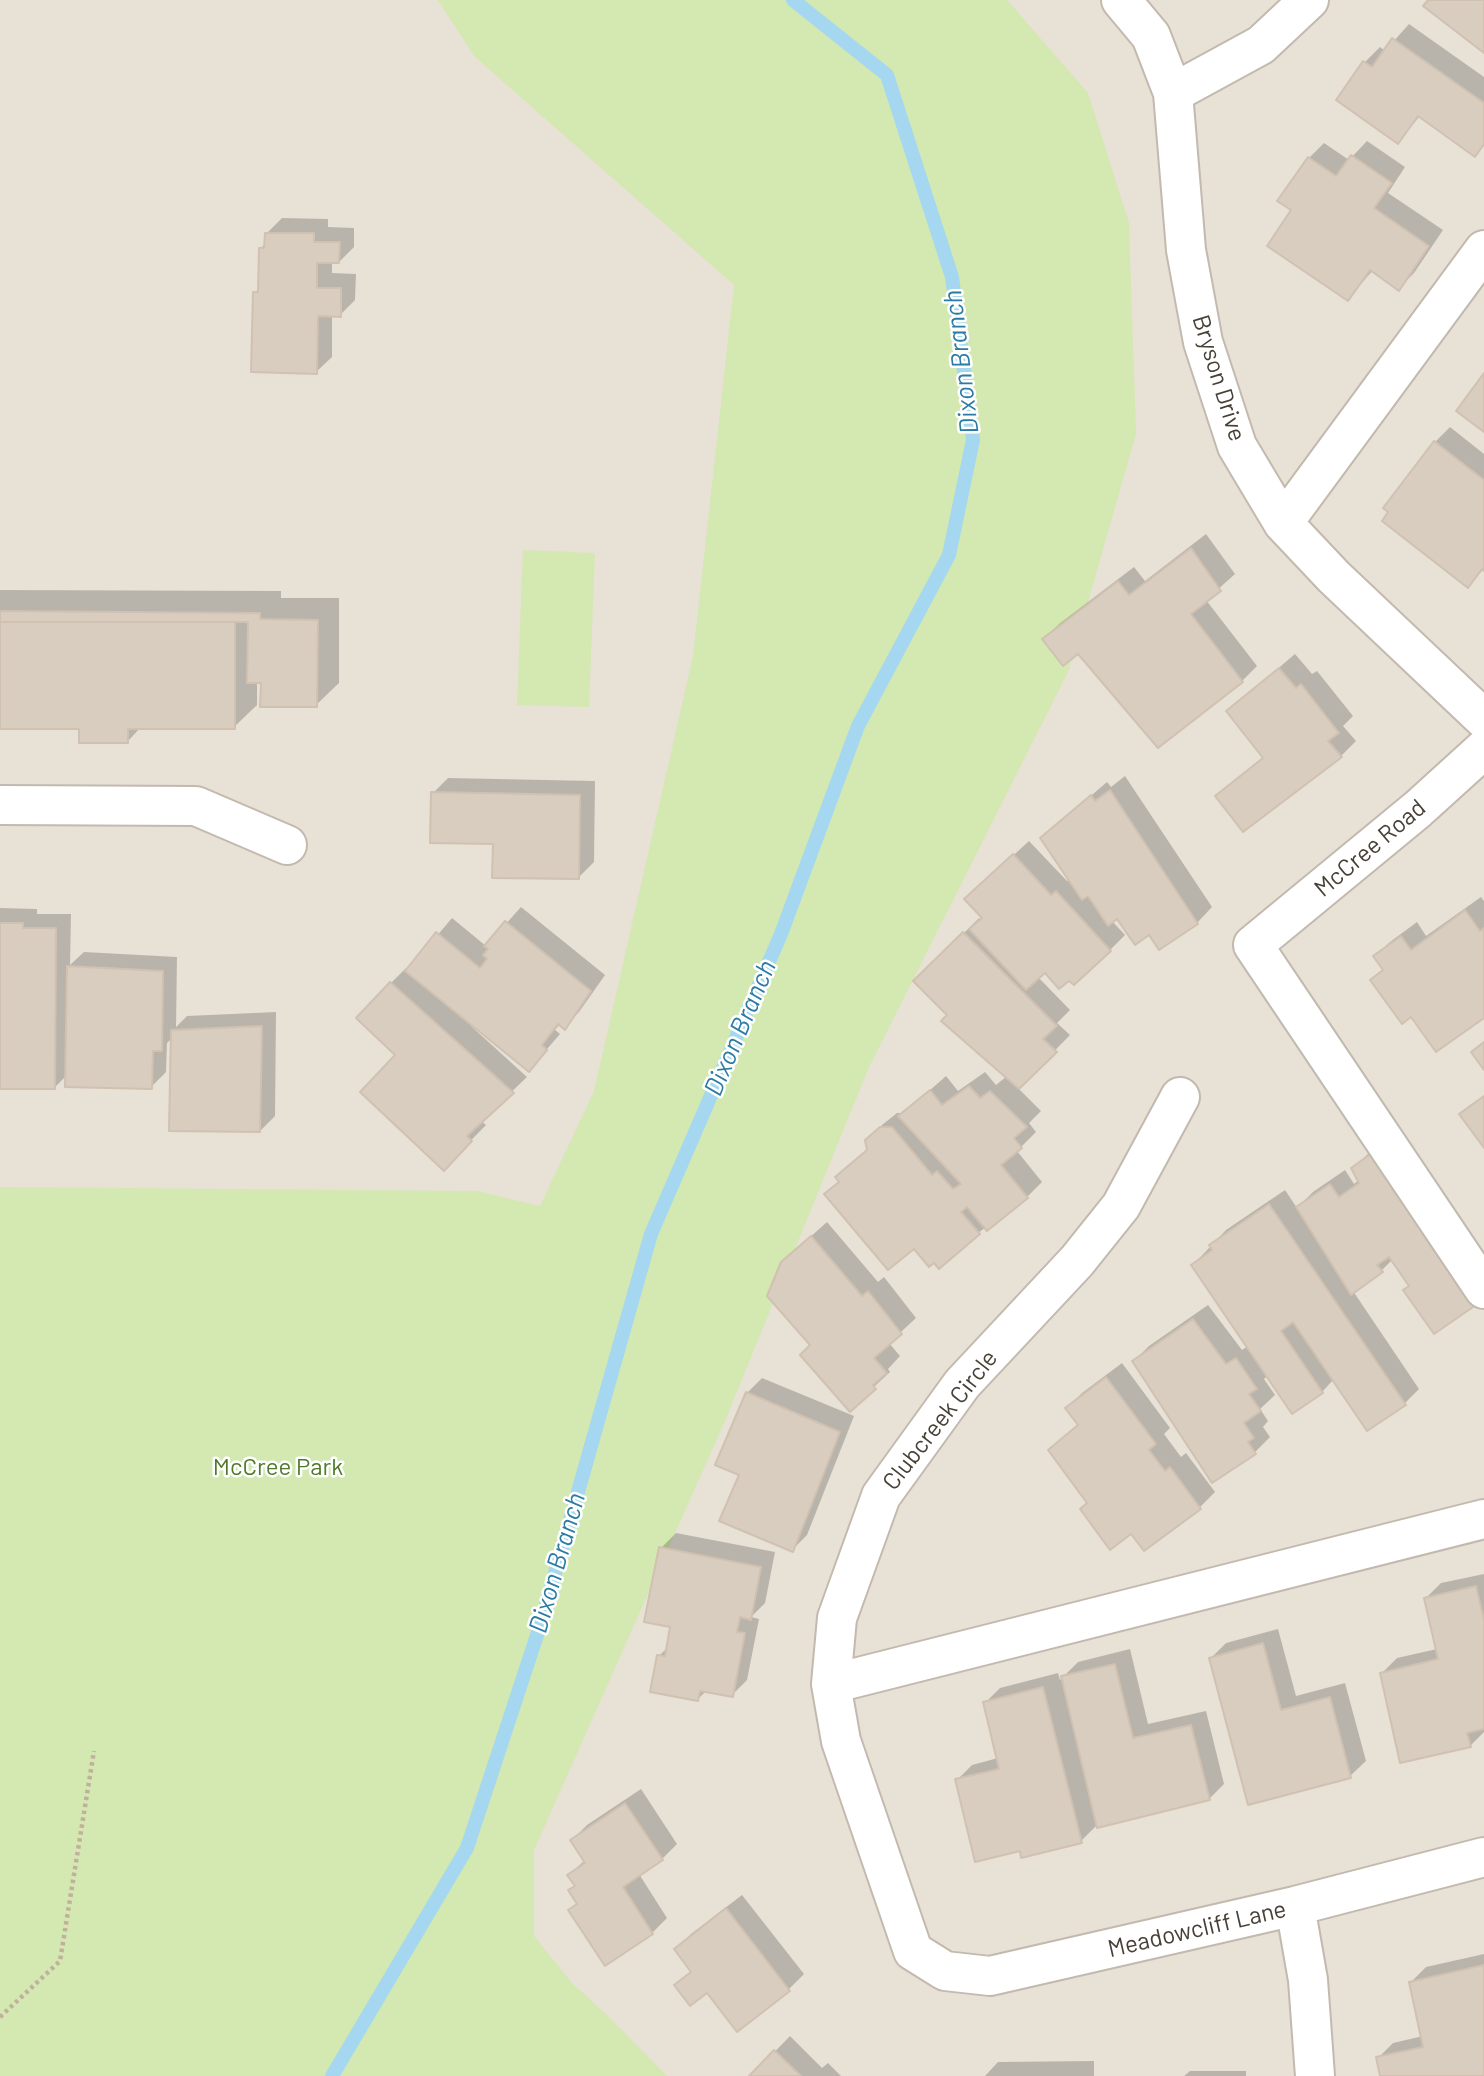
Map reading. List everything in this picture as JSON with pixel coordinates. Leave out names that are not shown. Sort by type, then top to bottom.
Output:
[{"type":"street","name":"Bryson Drive","points":[[1121,0],[1150,36],[1173,93],[1186,250],[1203,342],[1237,446],[1283,523],[1334,577],[1484,719]]},
{"type":"street","points":[[1173,93],[1261,45],[1309,0]]},
{"type":"street","points":[[1283,523],[1484,250]]},
{"type":"street","name":"McCree Road","points":[[1484,749],[1418,809],[1253,945],[1484,1289]]},
{"type":"street","points":[[0,805],[196,806],[287,845]]},
{"type":"street","name":"Clubcreek Circle","points":[[913,1951],[841,1741],[831,1684],[837,1618],[881,1496],[962,1384],[1077,1261],[1121,1206],[1181,1097]]},
{"type":"street","points":[[831,1684],[1484,1519]]},
{"type":"street","name":"Meadowcliff Lane","points":[[913,1951],[945,1971],[990,1976],[1295,1906],[1484,1857]]},
{"type":"street","points":[[1295,1906],[1308,1980],[1315,2076]]},
{"type":"path","points":[[0,2017],[60,1961],[94,1751]]},
{"type":"shaded area","points":[[0,0],[1484,0],[1484,2076],[0,2076]]},
{"type":"green space","name":"McCree Park","points":[[438,0],[1007,0],[1088,93],[1129,223],[1136,434],[1068,672],[869,1067],[725,1421],[534,1850],[534,1936],[572,1983],[667,2076],[0,2076],[0,1187],[477,1191],[540,1206],[594,1091],[693,656],[734,285],[474,56]]},
{"type":"green space","points":[[523,550],[595,553],[589,707],[517,705]]},
{"type":"building","points":[[1428,0],[1484,0],[1484,53],[1423,6]]},
{"type":"building","points":[[1392,38],[1484,103],[1484,144],[1475,157],[1418,116],[1398,144],[1336,100],[1363,61],[1372,67]]},
{"type":"building","points":[[1351,155],[1392,183],[1374,208],[1429,246],[1399,291],[1370,270],[1348,301],[1267,246],[1291,210],[1277,201],[1308,157],[1336,176]]},
{"type":"building","points":[[265,233],[314,233],[314,242],[340,242],[339,263],[317,263],[317,288],[341,288],[341,317],[318,316],[317,374],[251,372],[253,292],[258,292],[259,248],[264,248]]},
{"type":"building","points":[[1484,373],[1484,432],[1456,411]]},
{"type":"building","points":[[1434,441],[1484,480],[1484,571],[1482,569],[1468,588],[1382,521],[1388,512],[1383,508]]},
{"type":"building","points":[[1191,548],[1221,591],[1191,614],[1243,682],[1158,748],[1078,654],[1063,666],[1042,639],[1118,581],[1129,595]]},
{"type":"building","points":[[0,611],[260,613],[260,619],[318,620],[317,707],[260,707],[261,683],[247,683],[248,622],[0,622]]},
{"type":"building","points":[[0,622],[235,622],[235,729],[128,729],[128,743],[79,743],[79,729],[0,729]]},
{"type":"building","points":[[1279,668],[1296,688],[1301,684],[1339,733],[1328,741],[1342,757],[1243,832],[1215,796],[1263,758],[1226,711]]},
{"type":"building","points":[[1110,790],[1198,924],[1159,950],[1149,935],[1135,945],[1117,919],[1108,926],[1088,896],[1082,900],[1040,838],[1091,795],[1095,801]]},
{"type":"building","points":[[431,792],[580,795],[579,879],[492,878],[493,844],[430,843]]},
{"type":"building","points":[[1013,854],[1051,895],[1056,891],[1111,951],[1074,985],[1069,981],[1059,989],[1045,973],[1026,990],[969,929],[982,918],[964,899]]},
{"type":"building","points":[[1465,910],[1480,931],[1484,928],[1484,1018],[1436,1052],[1411,1017],[1402,1024],[1370,980],[1383,970],[1373,956],[1401,936],[1411,950]]},
{"type":"building","points":[[505,921],[591,991],[565,1030],[558,1024],[542,1045],[547,1050],[529,1072],[405,971],[436,932],[480,968],[487,959],[483,955],[488,949],[484,946]]},
{"type":"building","points":[[0,923],[23,923],[23,928],[56,928],[55,1089],[0,1089]]},
{"type":"building","points":[[963,932],[1057,1026],[1043,1039],[1057,1052],[1019,1089],[941,1021],[947,1015],[913,981]]},
{"type":"building","points":[[67,966],[163,971],[162,1051],[153,1051],[152,1089],[65,1087]]},
{"type":"building","points":[[390,982],[514,1093],[467,1136],[472,1141],[444,1171],[360,1092],[395,1055],[356,1018]]},
{"type":"building","points":[[262,1026],[260,1132],[169,1131],[171,1030]]},
{"type":"building","points":[[1484,1042],[1484,1070],[1471,1052]]},
{"type":"building","points":[[969,1086],[980,1098],[990,1091],[1027,1127],[1014,1138],[1022,1148],[1001,1165],[1028,1198],[987,1231],[967,1207],[961,1212],[980,1234],[939,1269],[934,1263],[929,1267],[914,1249],[888,1270],[824,1194],[839,1182],[835,1177],[867,1150],[865,1140],[880,1127],[892,1127],[932,1175],[937,1171],[953,1189],[961,1184],[898,1116],[930,1090],[942,1105]]},
{"type":"building","points":[[1484,1096],[1484,1148],[1459,1114]]},
{"type":"building","points":[[1372,1153],[1476,1305],[1434,1334],[1403,1290],[1409,1286],[1389,1257],[1377,1265],[1383,1272],[1351,1295],[1296,1207],[1330,1184],[1339,1197],[1359,1183],[1351,1168]]},
{"type":"building","points":[[1269,1204],[1406,1405],[1367,1431],[1293,1322],[1281,1331],[1323,1393],[1292,1414],[1191,1265],[1212,1250],[1209,1245]]},
{"type":"building","points":[[811,1236],[862,1296],[868,1291],[902,1334],[874,1358],[887,1373],[873,1385],[876,1389],[850,1412],[800,1355],[810,1345],[767,1296],[781,1262]]},
{"type":"building","points":[[1193,1319],[1226,1364],[1236,1358],[1257,1389],[1249,1394],[1261,1411],[1244,1423],[1254,1438],[1248,1442],[1256,1454],[1212,1483],[1132,1361]]},
{"type":"building","points":[[1106,1377],[1156,1444],[1149,1450],[1165,1471],[1170,1467],[1201,1509],[1144,1551],[1131,1534],[1110,1550],[1080,1509],[1087,1503],[1048,1450],[1078,1425],[1065,1408]]},
{"type":"building","points":[[746,1392],[840,1432],[793,1552],[719,1521],[739,1475],[715,1465]]},
{"type":"building","points":[[659,1547],[761,1567],[751,1620],[740,1617],[737,1632],[745,1633],[733,1697],[700,1691],[698,1701],[650,1692],[657,1655],[665,1656],[670,1627],[644,1622]]},
{"type":"building","points":[[1476,1586],[1484,1620],[1484,1729],[1467,1733],[1471,1747],[1400,1763],[1380,1673],[1438,1659],[1424,1598]]},
{"type":"building","points":[[1263,1643],[1281,1710],[1330,1697],[1351,1778],[1248,1805],[1209,1658]]},
{"type":"building","points":[[1115,1664],[1133,1738],[1191,1725],[1210,1800],[1097,1828],[1061,1676]]},
{"type":"building","points":[[1043,1687],[1082,1843],[1021,1858],[1020,1851],[975,1862],[955,1779],[999,1769],[983,1702]]},
{"type":"building","points":[[625,1803],[663,1860],[623,1887],[653,1934],[605,1966],[568,1910],[577,1904],[568,1890],[575,1886],[567,1875],[585,1863],[570,1840]]},
{"type":"building","points":[[726,1908],[790,1991],[737,2032],[707,1993],[690,2006],[674,1985],[691,1972],[674,1949]]},
{"type":"building","points":[[1484,1965],[1484,2076],[1380,2076],[1376,2057],[1423,2047],[1409,1982]]},
{"type":"building","points":[[774,2050],[801,2076],[749,2076]]},
{"type":"waterway","name":"Dixon Branch","points":[[332,2076],[467,1848],[540,1626],[651,1234],[781,934],[858,726],[949,555],[973,440],[952,277],[887,75],[793,0]]}]
